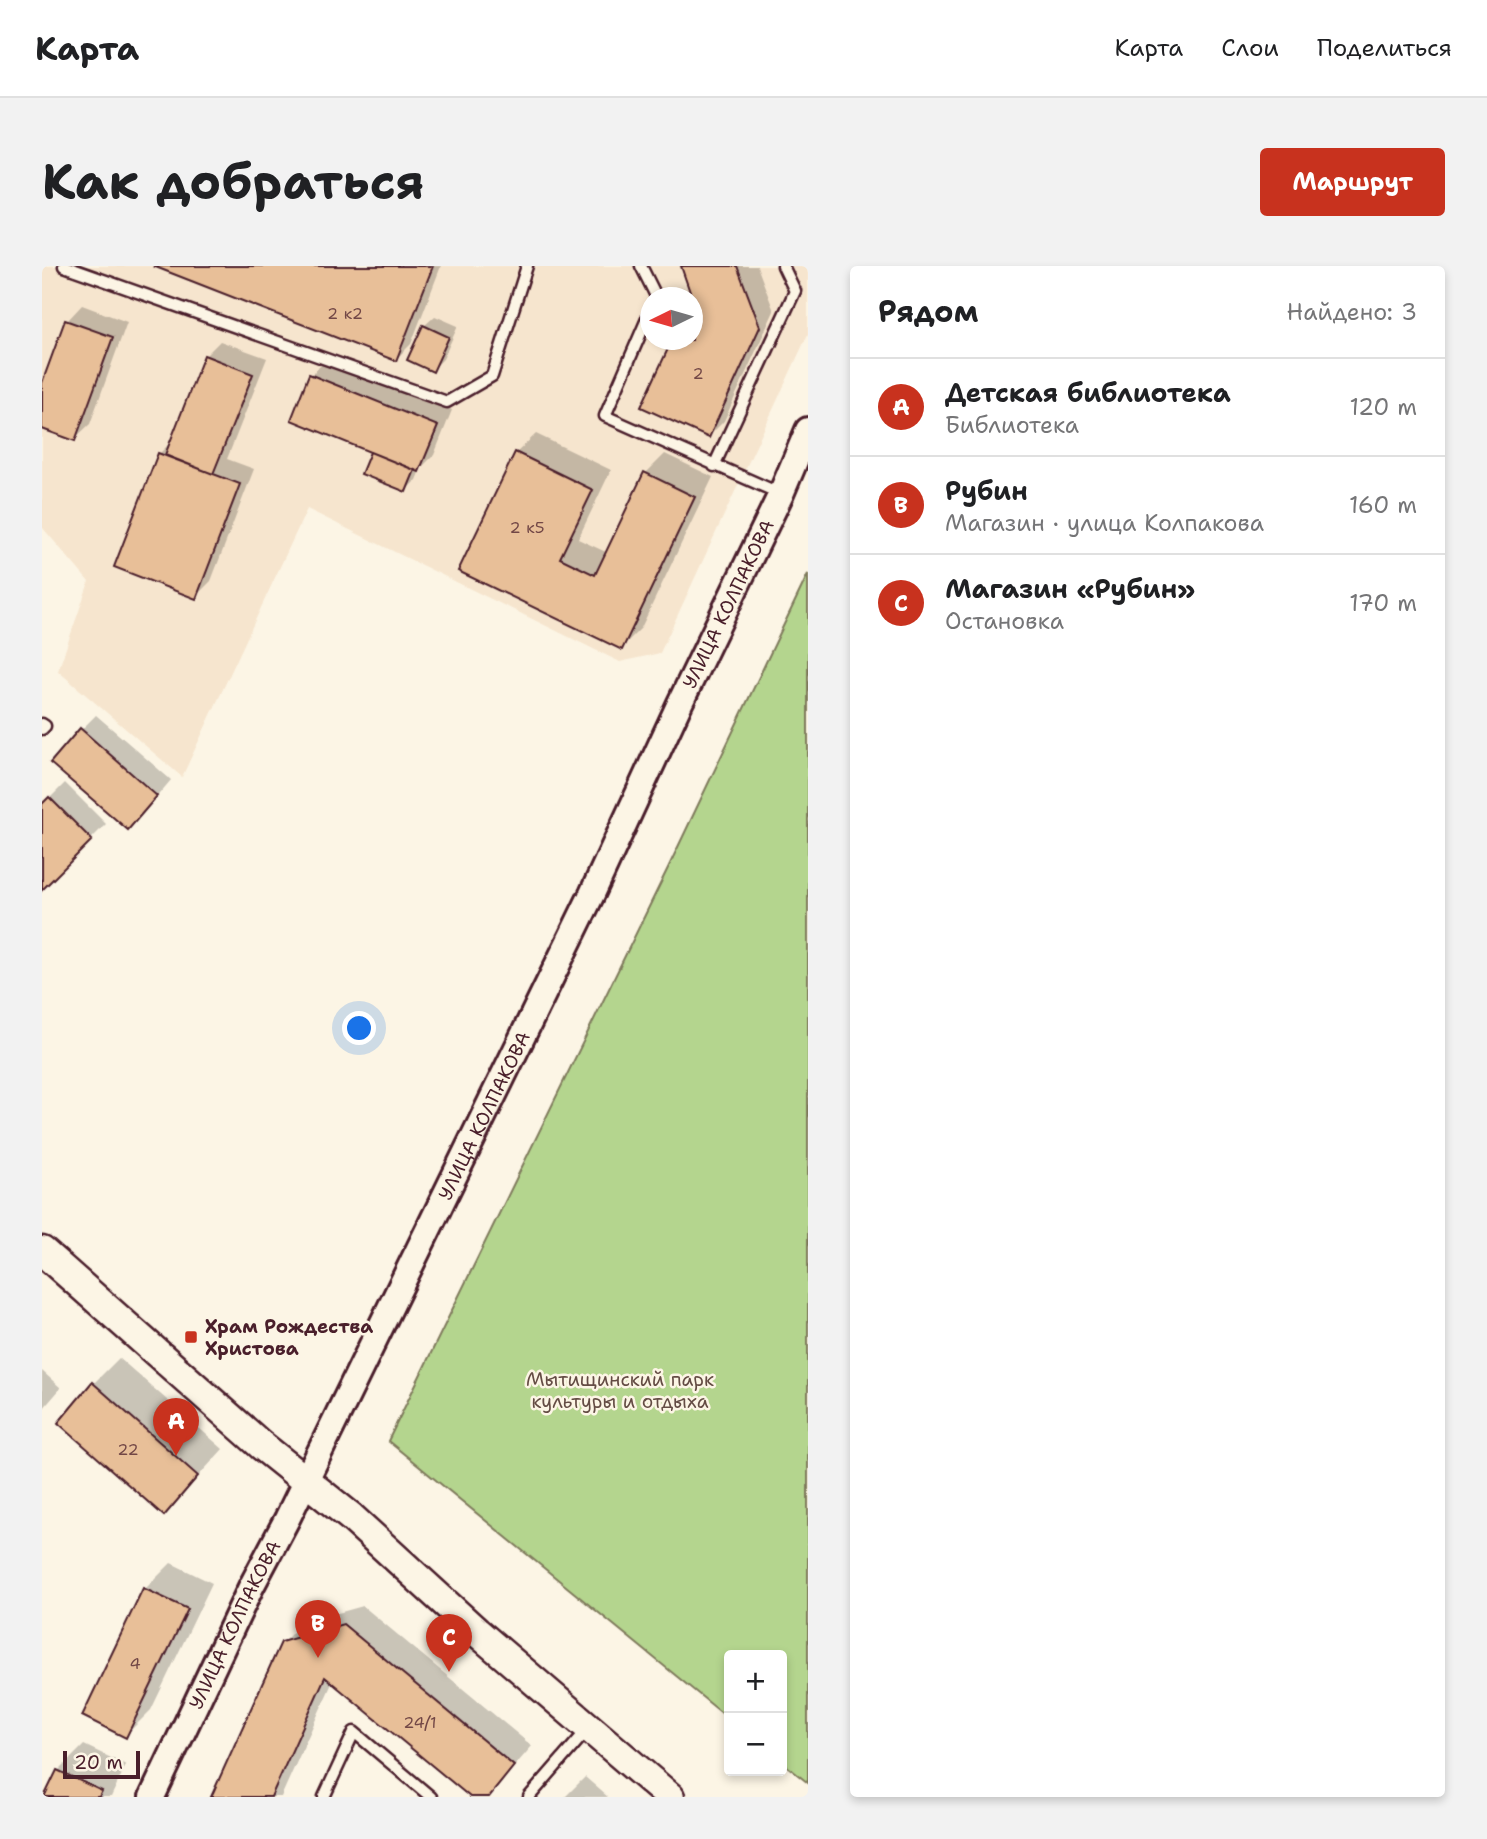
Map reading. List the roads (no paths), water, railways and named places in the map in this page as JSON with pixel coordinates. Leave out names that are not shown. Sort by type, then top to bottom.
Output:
[{"type":"main road","points":[[42,1251],[261,1445],[351,1517],[477,1632],[670,1797]]},
{"type":"street","name":"УЛИЦА КОЛПАКОВА","points":[[152,1797],[251,1587],[592,894],[781,494],[808,430]]},
{"type":"lane","points":[[64,266],[447,402],[492,376],[527,266]]},
{"type":"lane","points":[[641,266],[652,287]]},
{"type":"lane","points":[[714,466],[795,291],[783,266]]},
{"type":"lane","points":[[640,335],[605,416],[781,494]]},
{"type":"lane","points":[[42,724],[45,726],[42,729]]},
{"type":"lane","points":[[529,1797],[589,1728]]},
{"type":"lane","points":[[324,1797],[354,1732],[431,1797]]},
{"type":"place","name":"Храм Рождества Христова","points":[[191,1337]]},
{"type":"place","name":"Детская библиотека","points":[[176,1456]]},
{"type":"place","name":"Рубин","points":[[318,1658]]},
{"type":"place","name":"Магазин «Рубин»","points":[[449,1672]]},
{"type":"park label","name":"Мытищинский парк культуры и отдыха","points":[[620,1390]]}]
